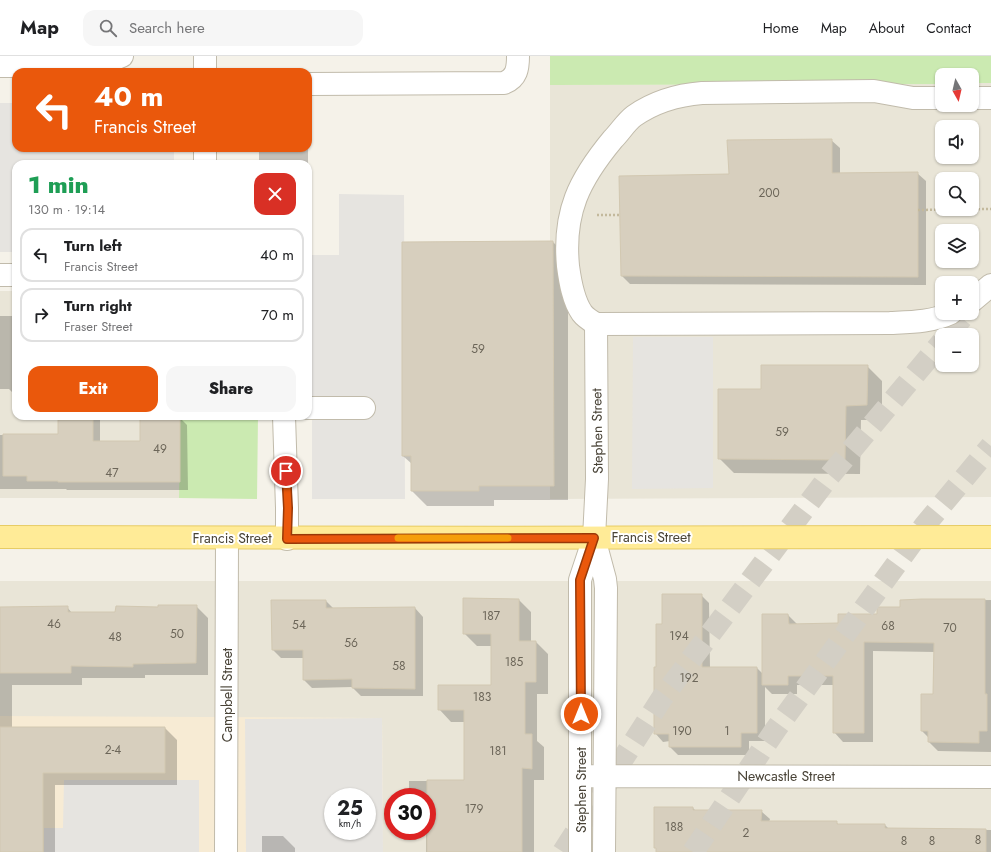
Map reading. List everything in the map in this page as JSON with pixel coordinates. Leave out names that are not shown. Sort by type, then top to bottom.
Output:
[{"type":"main road","name":"Francis Street","points":[[0,537],[287,539],[991,537]]},
{"type":"street","points":[[0,66],[80,66],[115,59],[122,56]]},
{"type":"street","points":[[205,56],[205,68]]},
{"type":"street","points":[[312,84],[504,83],[513,79],[515,76],[517,71],[518,56]]},
{"type":"street","points":[[935,98],[913,98],[874,91],[702,92],[682,95],[665,100],[650,106],[632,117],[603,151],[589,170],[573,205],[567,231],[569,277],[576,301],[582,313],[596,324],[890,323],[935,318]]},
{"type":"street","points":[[979,98],[991,98]]},
{"type":"street","points":[[0,275],[12,275]]},
{"type":"street","points":[[979,295],[991,286]]},
{"type":"street","name":"Stephen Street","points":[[580,852],[580,580],[594,538],[597,479],[596,324]]},
{"type":"street","points":[[312,408],[364,408]]},
{"type":"street","points":[[284,420],[288,508],[287,539]]},
{"type":"street","name":"Campbell Street","points":[[226,852],[227,538]]},
{"type":"street","name":"Stephen Street","points":[[594,538],[606,588],[604,852]]},
{"type":"street","name":"Newcastle Street","points":[[581,776],[991,777]]},
{"type":"path","points":[[918,210],[991,209]]},
{"type":"shaded area","points":[[979,83],[991,83],[991,497],[550,499],[550,85],[935,84],[935,112],[979,112]]},
{"type":"shaded area","points":[[0,103],[12,103],[12,152],[174,152],[174,160],[12,160],[12,252],[0,252]]},
{"type":"shaded area","points":[[339,194],[404,195],[405,499],[312,499],[312,255],[339,255]]},
{"type":"shaded area","points":[[0,291],[12,291],[12,420],[180,420],[179,498],[0,498]]},
{"type":"shaded area","points":[[633,337],[713,337],[713,488],[632,489]]},
{"type":"shaded area","points":[[0,581],[991,581],[991,852],[383,852],[382,718],[0,717]]},
{"type":"shaded area","points":[[0,716],[382,718],[383,852],[0,852]]},
{"type":"shaded area","points":[[382,718],[383,852],[246,852],[245,719]]},
{"type":"shaded area","points":[[64,780],[199,780],[199,852],[44,852],[44,828],[63,828]]},
{"type":"green space","points":[[550,56],[991,56],[991,83],[979,83],[979,68],[935,68],[935,84],[550,85]]},
{"type":"green space","points":[[180,420],[258,420],[257,499],[179,498]]},
{"type":"building","points":[[832,139],[832,173],[918,172],[918,277],[621,276],[619,176],[729,174],[727,140]]},
{"type":"building","points":[[553,241],[554,486],[479,486],[479,491],[411,491],[411,456],[402,456],[402,242]]},
{"type":"building","points":[[761,365],[868,365],[867,405],[846,406],[845,460],[718,459],[718,389],[761,389]]},
{"type":"building","points":[[58,420],[93,420],[93,441],[140,441],[140,420],[180,420],[180,482],[27,481],[27,476],[3,476],[3,434],[58,434]]},
{"type":"building","points":[[662,594],[702,594],[702,667],[757,667],[757,733],[741,733],[741,747],[669,747],[669,734],[654,734],[654,667],[656,667],[656,624],[662,624]]},
{"type":"building","points":[[463,598],[519,599],[519,641],[536,641],[536,682],[525,682],[525,734],[532,734],[532,769],[522,768],[522,852],[427,852],[427,840],[436,840],[436,788],[427,788],[427,780],[464,780],[464,710],[438,710],[438,685],[491,685],[491,634],[463,634]]},
{"type":"building","points":[[985,599],[985,694],[987,694],[987,731],[979,731],[979,743],[928,742],[928,731],[921,731],[921,694],[933,694],[934,643],[864,642],[864,733],[833,733],[833,676],[788,676],[788,685],[762,685],[762,614],[788,614],[789,624],[838,623],[838,614],[877,614],[877,607],[900,607],[900,600]]},
{"type":"building","points":[[271,600],[326,600],[326,608],[415,607],[415,689],[352,688],[352,679],[303,680],[303,650],[272,650]]},
{"type":"building","points":[[158,605],[197,605],[196,663],[133,664],[133,667],[71,666],[71,673],[0,673],[0,607],[68,606],[68,612],[115,612],[116,606],[158,607]]},
{"type":"building","points":[[0,727],[165,727],[165,773],[43,773],[43,852],[0,852]]},
{"type":"building","points":[[654,807],[693,807],[693,810],[762,810],[761,821],[837,821],[837,824],[885,824],[885,828],[986,829],[986,852],[656,852],[656,848],[654,848]]},
{"type":"tunnel","points":[[954,328],[960,320]]},
{"type":"tunnel","points":[[563,852],[662,698],[827,479],[935,350]]},
{"type":"tunnel","points":[[693,852],[776,729],[925,525],[991,446]]},
{"type":"slow traffic","points":[[398,538],[508,538]]},
{"type":"route","points":[[286,471],[288,508],[287,539],[594,538],[580,580],[581,714]]}]
